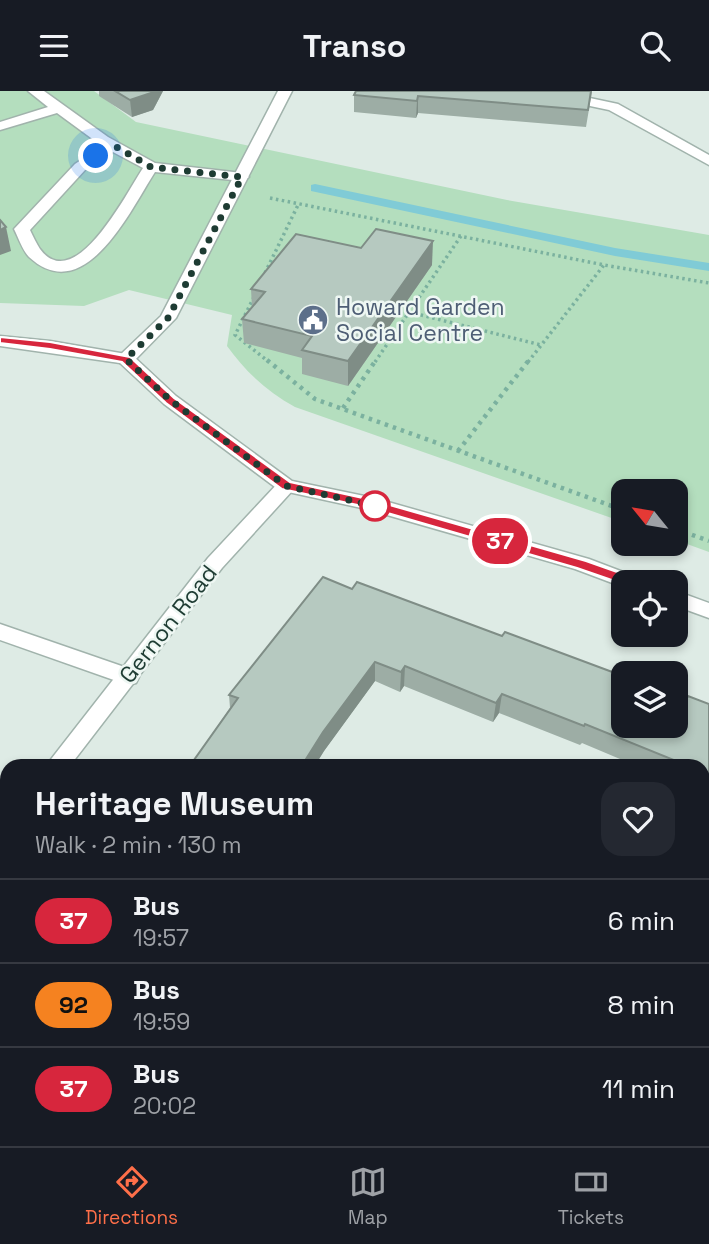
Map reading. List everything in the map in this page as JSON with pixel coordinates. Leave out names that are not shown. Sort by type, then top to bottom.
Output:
[{"type":"street","points":[[35,91],[57,109],[151,167],[239,184]]},
{"type":"street","points":[[126,359],[168,318],[285,91]]},
{"type":"street","points":[[538,91],[613,107],[709,161]]},
{"type":"street","points":[[0,126],[57,109]]},
{"type":"street","points":[[113,145],[80,167],[22,229],[35,254],[57,266],[80,263],[96,250],[151,167]]},
{"type":"street","points":[[0,341],[50,346],[126,359],[170,400],[286,486],[368,503],[582,564],[611,575]]},
{"type":"street","name":"Gernon Road","points":[[62,759],[215,563],[286,486]]},
{"type":"street","points":[[688,603],[709,611]]},
{"type":"street","points":[[0,632],[128,677]]},
{"type":"path","points":[[239,184],[299,203],[604,265],[709,283]]},
{"type":"path","points":[[264,275],[299,203]]},
{"type":"path","points":[[343,408],[462,236]]},
{"type":"path","points":[[458,451],[604,265]]},
{"type":"path","points":[[258,287],[235,335],[315,399],[611,506]]},
{"type":"path","points":[[409,312],[541,345]]},
{"type":"path","points":[[688,533],[709,541]]},
{"type":"green space","points":[[0,91],[94,91],[136,122],[507,200],[709,235],[709,552],[688,544],[688,479],[611,479],[611,518],[295,407],[257,380],[227,346],[232,315],[129,290],[84,306],[0,303]]},
{"type":"building","points":[[115,91],[152,91],[130,100]]},
{"type":"building","points":[[356,91],[591,91],[588,110],[418,96],[417,101],[354,95]]},
{"type":"building","name":"Howard Garden Social Centre","points":[[376,229],[433,241],[348,361],[302,350],[312,336],[242,319],[265,292],[251,289],[296,234],[361,248]]},
{"type":"building","points":[[323,577],[352,589],[357,582],[502,636],[505,632],[611,672],[611,735],[502,694],[496,703],[405,666],[401,672],[375,662],[306,759],[195,759],[238,698],[229,695]]},
{"type":"building","points":[[688,696],[709,704],[709,759],[671,759],[620,738],[688,738]]},
{"type":"waterway","points":[[315,188],[615,252],[709,267]]},
{"type":"bus line","name":"37","points":[[0,341],[50,346],[126,359],[170,400],[286,486],[368,503],[582,564],[611,575]]},
{"type":"place","name":"Howard Garden Social Centre","points":[[313,320]]},
{"type":"route","points":[[96,156],[113,145],[151,167],[242,177],[168,318],[126,359],[170,400],[286,486],[375,506]]}]
